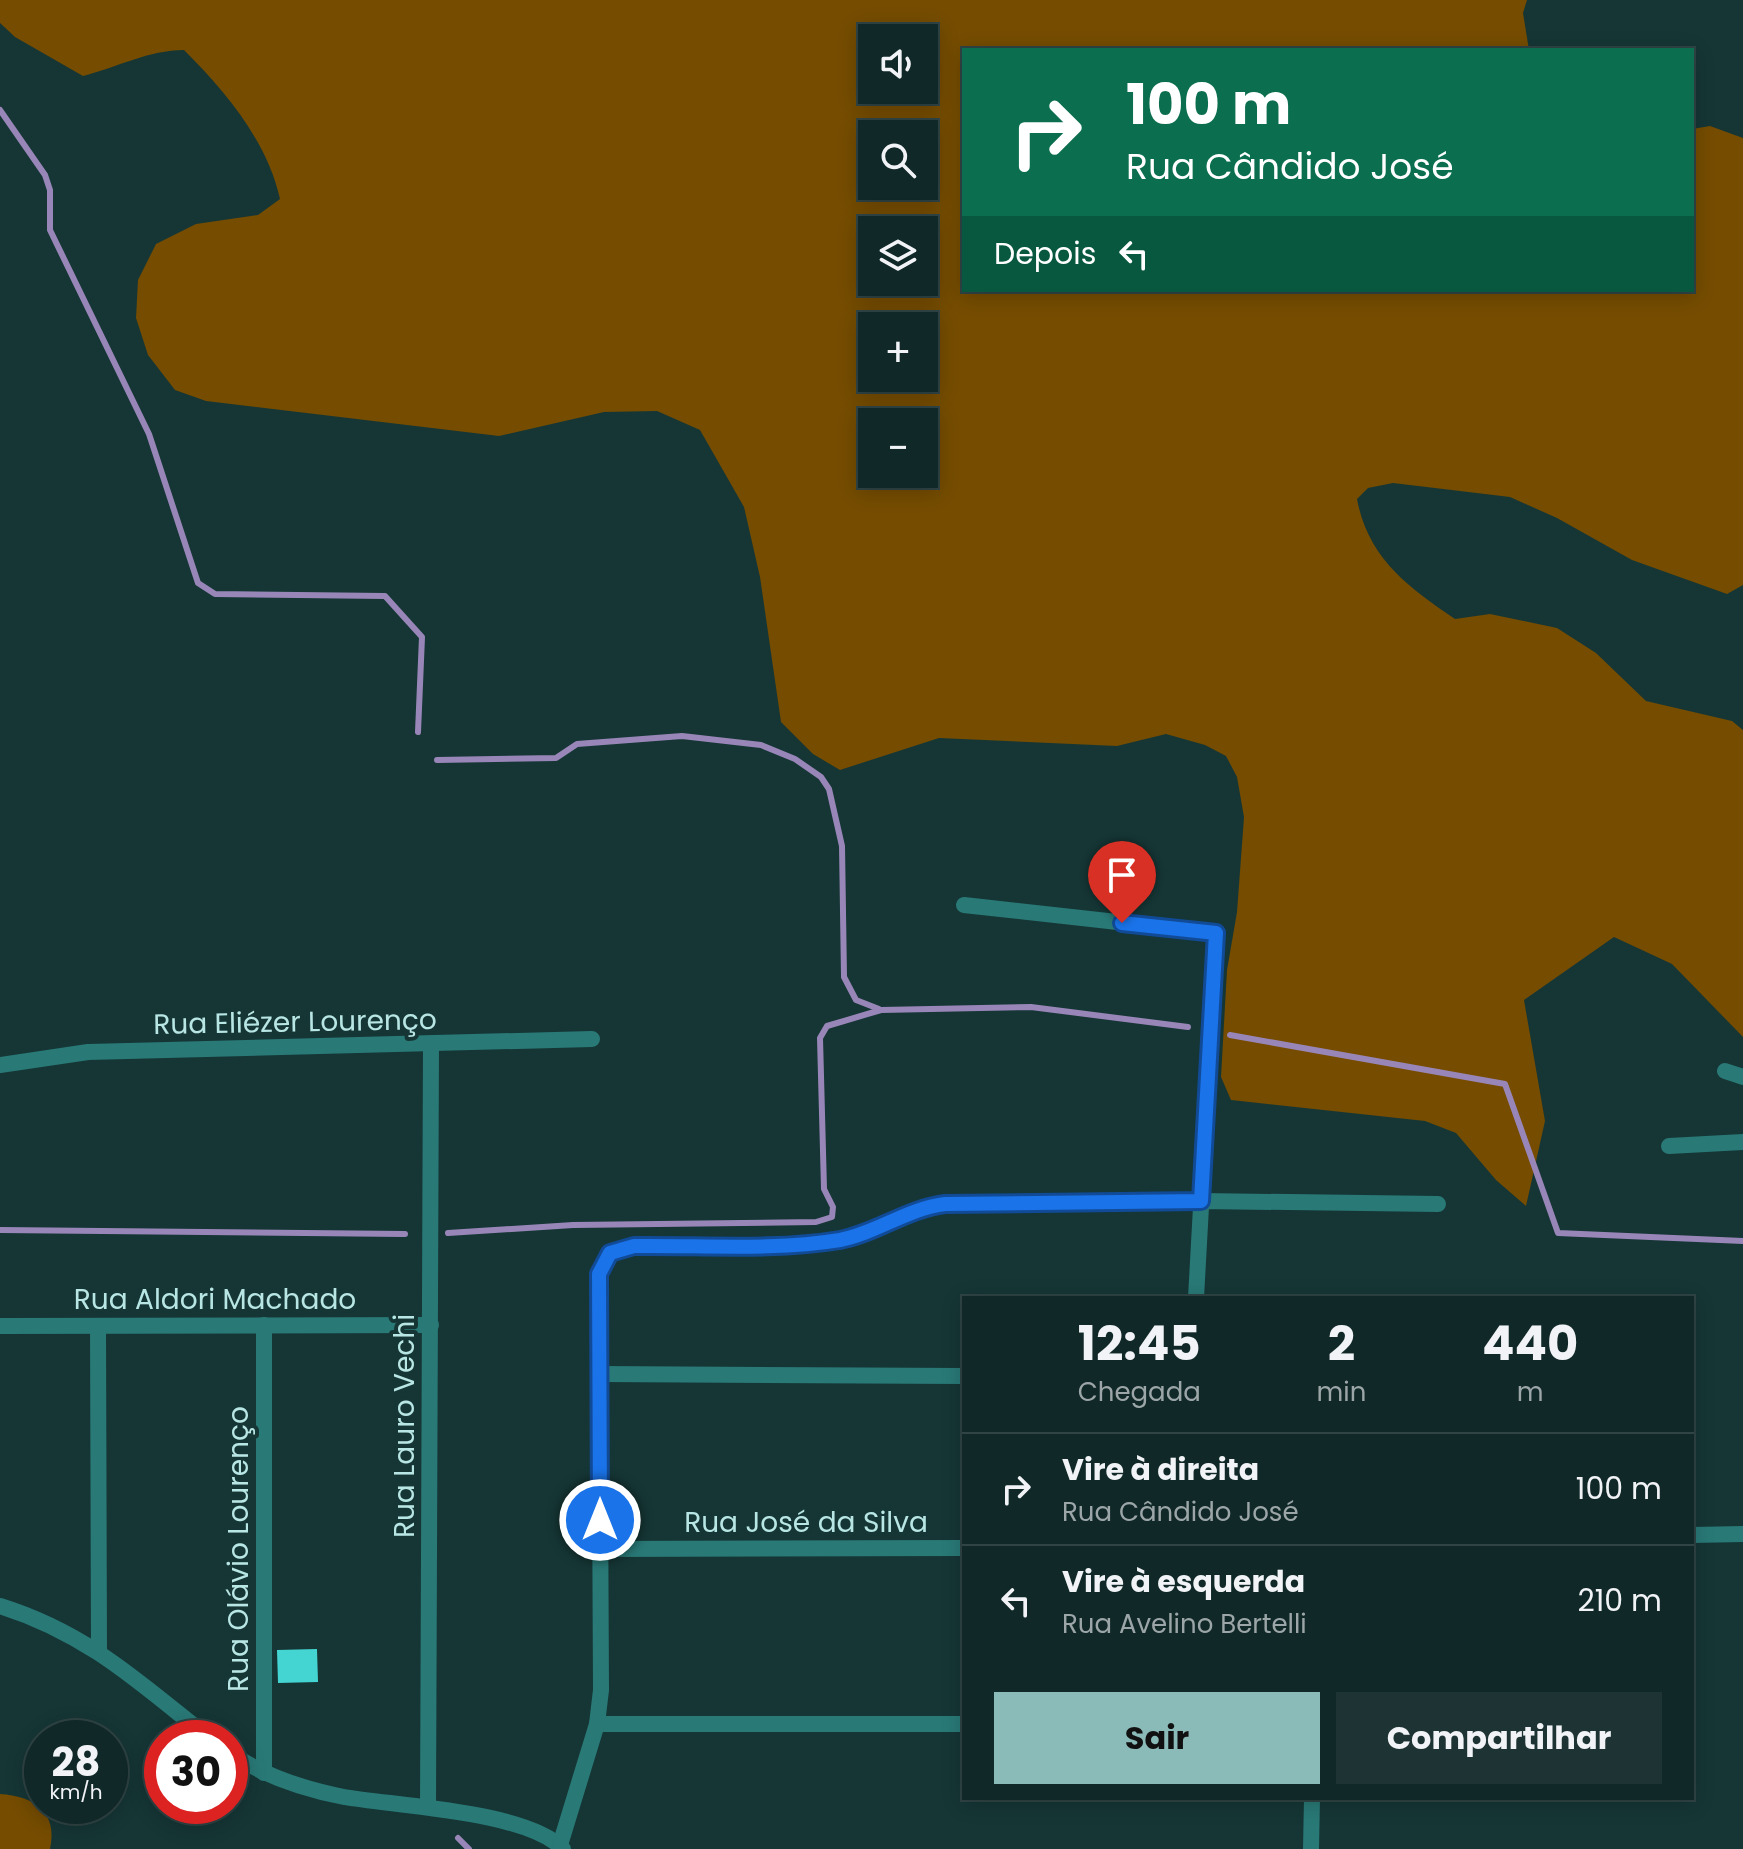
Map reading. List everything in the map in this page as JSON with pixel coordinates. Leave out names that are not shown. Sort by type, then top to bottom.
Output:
[{"type":"street","points":[[964,905],[1216,933],[1196,1296]]},
{"type":"street","name":"Rua Eliézer Lourenço","points":[[0,1065],[88,1052],[592,1039]]},
{"type":"street","name":"Rua Lauro Vechi","points":[[428,1807],[431,1045]]},
{"type":"street","points":[[1725,1071],[1743,1077]]},
{"type":"street","points":[[1669,1146],[1743,1142]]},
{"type":"street","points":[[248,1764],[264,1773],[341,1796],[428,1807],[514,1825],[561,1847],[597,1724],[599,1274],[610,1253],[622,1248],[830,1241],[853,1237],[912,1210],[945,1204],[1201,1201],[1438,1204]]},
{"type":"street","name":"Rua Olávio Lourenço","points":[[264,1325],[264,1773]]},
{"type":"street","name":"Rua Aldori Machado","points":[[0,1326],[431,1325]]},
{"type":"street","points":[[98,1326],[99,1651]]},
{"type":"street","points":[[599,1374],[962,1376]]},
{"type":"street","points":[[1694,1535],[1743,1534]]},
{"type":"street","name":"Rua José da Silva","points":[[600,1549],[962,1548]]},
{"type":"street","points":[[0,1606],[47,1622],[99,1651],[186,1720]]},
{"type":"street","points":[[597,1724],[962,1724]]},
{"type":"street","points":[[1311,1849],[1312,1800]]},
{"type":"shaded area","points":[[0,0],[1527,0],[1523,13],[1529,48],[962,48],[962,292],[1694,292],[1694,129],[1710,126],[1743,138],[1743,585],[1727,594],[1632,560],[1557,518],[1510,497],[1393,483],[1368,488],[1357,499],[1370,538],[1392,569],[1455,619],[1490,614],[1557,628],[1596,653],[1646,701],[1732,721],[1743,730],[1743,1037],[1672,964],[1614,937],[1524,1000],[1545,1121],[1526,1206],[1496,1180],[1456,1133],[1425,1121],[1231,1100],[1221,1077],[1227,970],[1237,912],[1244,817],[1237,777],[1226,756],[1205,745],[1166,734],[1117,746],[939,738],[840,770],[813,754],[781,722],[760,577],[744,507],[700,430],[657,411],[604,412],[499,436],[206,401],[175,390],[148,355],[136,318],[138,280],[156,244],[196,224],[258,215],[280,199],[274,178],[243,118],[184,50],[146,56],[83,76],[15,37],[0,23]]},
{"type":"shaded area","points":[[0,1794],[23,1798],[24,1824],[50,1824],[50,1849],[0,1849]]},
{"type":"building","points":[[317,1649],[318,1682],[278,1683],[277,1650]]},
{"type":"waterway","points":[[0,110],[45,175],[50,190],[50,230],[149,434],[198,583],[215,594],[385,596],[422,637],[418,732]]},
{"type":"waterway","points":[[437,760],[556,758],[577,744],[682,736],[761,745],[795,759],[821,777],[829,789],[842,846],[844,977],[856,1000],[879,1009]]},
{"type":"waterway","points":[[448,1233],[573,1225],[816,1222],[832,1217],[833,1207],[824,1189],[820,1038],[827,1026],[881,1010],[1031,1007],[1188,1027]]},
{"type":"waterway","points":[[1230,1035],[1505,1084],[1558,1233],[1743,1241]]},
{"type":"waterway","points":[[0,1230],[405,1234]]},
{"type":"waterway","points":[[458,1838],[469,1849]]},
{"type":"route","points":[[600,1520],[599,1274],[610,1253],[634,1246],[789,1244],[841,1239],[853,1237],[912,1210],[945,1204],[1201,1201],[1216,933],[1122,923]]}]
